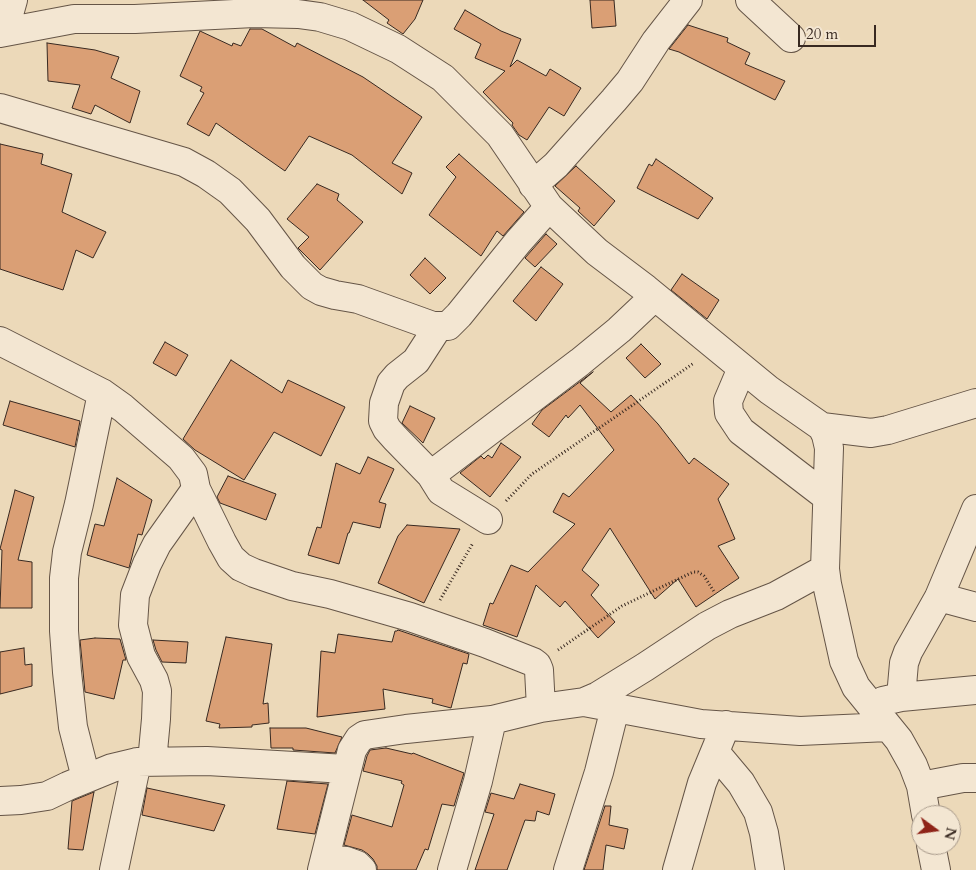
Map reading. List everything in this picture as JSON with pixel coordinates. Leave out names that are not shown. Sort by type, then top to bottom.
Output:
[{"type":"street","points":[[13,0],[2,33],[74,19],[134,19],[254,13],[298,14],[350,26],[398,49],[443,78],[500,134],[549,207],[597,252],[769,390],[822,427],[871,433],[888,430],[976,403]]},
{"type":"street","points":[[533,185],[556,165],[630,81],[656,40],[688,0]]},
{"type":"street","points":[[750,0],[791,38]]},
{"type":"street","points":[[0,108],[184,162],[206,174],[230,191],[258,220],[293,267],[312,286],[321,291],[358,299],[438,327],[448,326],[460,315],[518,242],[549,207]]},
{"type":"street","points":[[431,475],[580,362],[654,297]]},
{"type":"street","points":[[438,327],[416,361],[391,383],[382,413],[383,422],[387,430],[431,475],[441,491],[488,520]]},
{"type":"street","points":[[0,341],[102,393],[123,408],[181,458],[193,474],[196,489],[226,550],[231,558],[242,567],[292,586],[330,594],[429,623],[485,643],[537,665],[539,670],[541,708]]},
{"type":"street","points":[[742,368],[728,401],[729,413],[741,431],[827,497]]},
{"type":"street","points":[[86,778],[73,727],[64,631],[64,578],[67,552],[102,393]]},
{"type":"street","points":[[822,427],[829,448],[825,569],[844,660],[856,687],[899,740],[913,765],[921,786],[924,805]]},
{"type":"street","points":[[114,870],[157,712],[157,691],[154,680],[141,656],[133,624],[135,595],[157,544],[196,489]]},
{"type":"street","points":[[901,697],[904,663],[908,652],[939,597],[976,508]]},
{"type":"street","points":[[362,870],[346,862],[323,865],[352,750],[359,739],[365,735],[492,720],[541,708],[584,702],[598,696],[730,614],[776,596],[825,569]]},
{"type":"street","points":[[939,597],[976,607]]},
{"type":"street","points":[[870,703],[901,697],[976,690]]},
{"type":"street","points":[[584,702],[701,724],[800,731],[888,727]]},
{"type":"street","points":[[568,870],[599,772],[615,708]]},
{"type":"street","points":[[452,870],[478,781],[492,720]]},
{"type":"street","points":[[677,870],[702,783],[726,725]]},
{"type":"street","points":[[714,752],[742,783],[758,812],[770,870]]},
{"type":"street","points":[[0,801],[47,796],[112,768],[144,762],[207,761],[346,769]]},
{"type":"street","points":[[921,786],[963,778],[976,778]]},
{"type":"path","points":[[429,623],[455,572],[488,520],[532,474],[717,347]]},
{"type":"path","points":[[537,665],[622,606],[694,572],[704,576],[730,614]]},
{"type":"building","points":[[363,0],[423,0],[415,19],[403,34],[387,23],[389,20]]},
{"type":"building","points":[[590,0],[614,0],[616,26],[592,28]]},
{"type":"building","points":[[465,10],[501,31],[521,39],[510,67],[517,60],[546,76],[550,69],[581,88],[564,116],[549,107],[527,140],[519,135],[512,125],[513,123],[483,92],[505,71],[475,58],[481,44],[454,29]]},
{"type":"building","points":[[688,25],[728,38],[727,42],[750,53],[745,64],[785,81],[775,100],[679,52],[669,49]]},
{"type":"building","points":[[250,29],[262,29],[295,47],[297,43],[363,77],[422,117],[392,163],[412,173],[402,194],[352,155],[309,136],[285,171],[216,123],[209,136],[187,124],[204,93],[200,91],[202,87],[180,76],[200,31],[232,46],[233,43],[241,46]]},
{"type":"building","points":[[47,43],[95,50],[119,57],[111,78],[140,91],[130,123],[95,105],[91,114],[72,108],[80,85],[48,81]]},
{"type":"building","points":[[0,144],[43,154],[41,164],[72,174],[62,212],[106,232],[93,258],[76,250],[63,290],[0,269]]},
{"type":"building","points":[[459,154],[524,212],[503,236],[497,231],[481,256],[429,215],[456,177],[446,167]]},
{"type":"building","points":[[656,159],[713,198],[698,219],[637,188],[649,164],[652,166]]},
{"type":"building","points":[[576,166],[615,201],[594,226],[578,211],[580,208],[555,186]]},
{"type":"building","points":[[317,184],[339,194],[337,200],[363,222],[320,270],[298,248],[309,237],[287,219]]},
{"type":"building","points":[[546,234],[557,244],[535,267],[525,258]]},
{"type":"building","points":[[425,258],[446,278],[430,294],[410,275]]},
{"type":"building","points":[[541,267],[563,284],[536,321],[513,301]]},
{"type":"building","points":[[682,274],[719,300],[707,319],[671,290]]},
{"type":"building","points":[[165,342],[188,355],[176,376],[153,363]]},
{"type":"building","points":[[641,344],[661,364],[645,378],[626,358]]},
{"type":"building","points":[[231,360],[282,393],[288,380],[345,407],[321,456],[274,432],[244,480],[195,450],[183,439]]},
{"type":"building","points":[[593,372],[580,383],[611,412],[631,395],[658,424],[689,464],[694,458],[729,484],[718,499],[735,539],[718,546],[739,578],[696,607],[678,579],[655,599],[610,528],[582,570],[599,585],[591,595],[615,622],[598,638],[565,601],[560,607],[536,585],[517,637],[483,625],[490,603],[493,604],[511,565],[528,572],[575,524],[553,512],[563,493],[569,497],[614,450],[580,405],[568,418],[566,415],[549,437],[532,424],[542,410]]},
{"type":"building","points":[[10,401],[80,421],[75,447],[3,425]]},
{"type":"building","points":[[410,406],[435,418],[423,443],[402,423]]},
{"type":"building","points":[[501,443],[521,457],[490,497],[460,473],[481,456],[484,459],[488,455],[492,458]]},
{"type":"building","points":[[368,457],[394,469],[379,502],[386,504],[380,528],[353,522],[339,564],[308,555],[317,527],[321,528],[336,463],[360,474]]},
{"type":"building","points":[[228,476],[276,494],[266,520],[220,503],[217,497]]},
{"type":"building","points":[[117,478],[152,500],[142,535],[138,534],[129,568],[87,555],[95,524],[104,526]]},
{"type":"building","points":[[15,490],[34,497],[18,560],[32,562],[32,608],[0,608],[2,550],[0,549]]},
{"type":"building","points":[[407,525],[460,529],[424,603],[378,583],[398,536]]},
{"type":"building","points":[[398,630],[469,654],[467,664],[463,663],[451,708],[432,703],[433,699],[383,689],[385,709],[317,717],[321,651],[335,653],[338,634],[392,642],[395,631]]},
{"type":"building","points":[[226,637],[272,644],[263,704],[268,703],[269,723],[252,725],[252,727],[219,728],[220,724],[206,721]]},
{"type":"building","points":[[95,638],[120,639],[126,660],[123,660],[114,699],[85,692],[80,640]]},
{"type":"building","points":[[153,640],[188,642],[186,663],[162,662]]},
{"type":"building","points":[[24,648],[25,665],[32,664],[32,686],[0,694],[0,652]]},
{"type":"building","points":[[270,728],[306,728],[342,737],[335,753],[293,750],[293,748],[271,748]]},
{"type":"building","points":[[386,748],[413,753],[464,773],[454,806],[442,804],[428,850],[425,849],[416,870],[377,870],[377,866],[368,854],[362,850],[344,845],[352,815],[392,827],[404,785],[401,783],[402,781],[363,771],[370,750]]},
{"type":"building","points":[[287,781],[328,784],[315,834],[277,829]]},
{"type":"building","points":[[520,784],[555,794],[549,815],[537,811],[535,821],[525,820],[507,870],[475,870],[494,814],[485,812],[491,793],[514,799]]},
{"type":"building","points":[[147,788],[225,805],[214,831],[142,815]]},
{"type":"building","points":[[94,792],[83,850],[68,849],[72,801]]},
{"type":"building","points":[[605,806],[611,806],[609,825],[628,829],[624,849],[606,845],[603,870],[584,870]]}]
